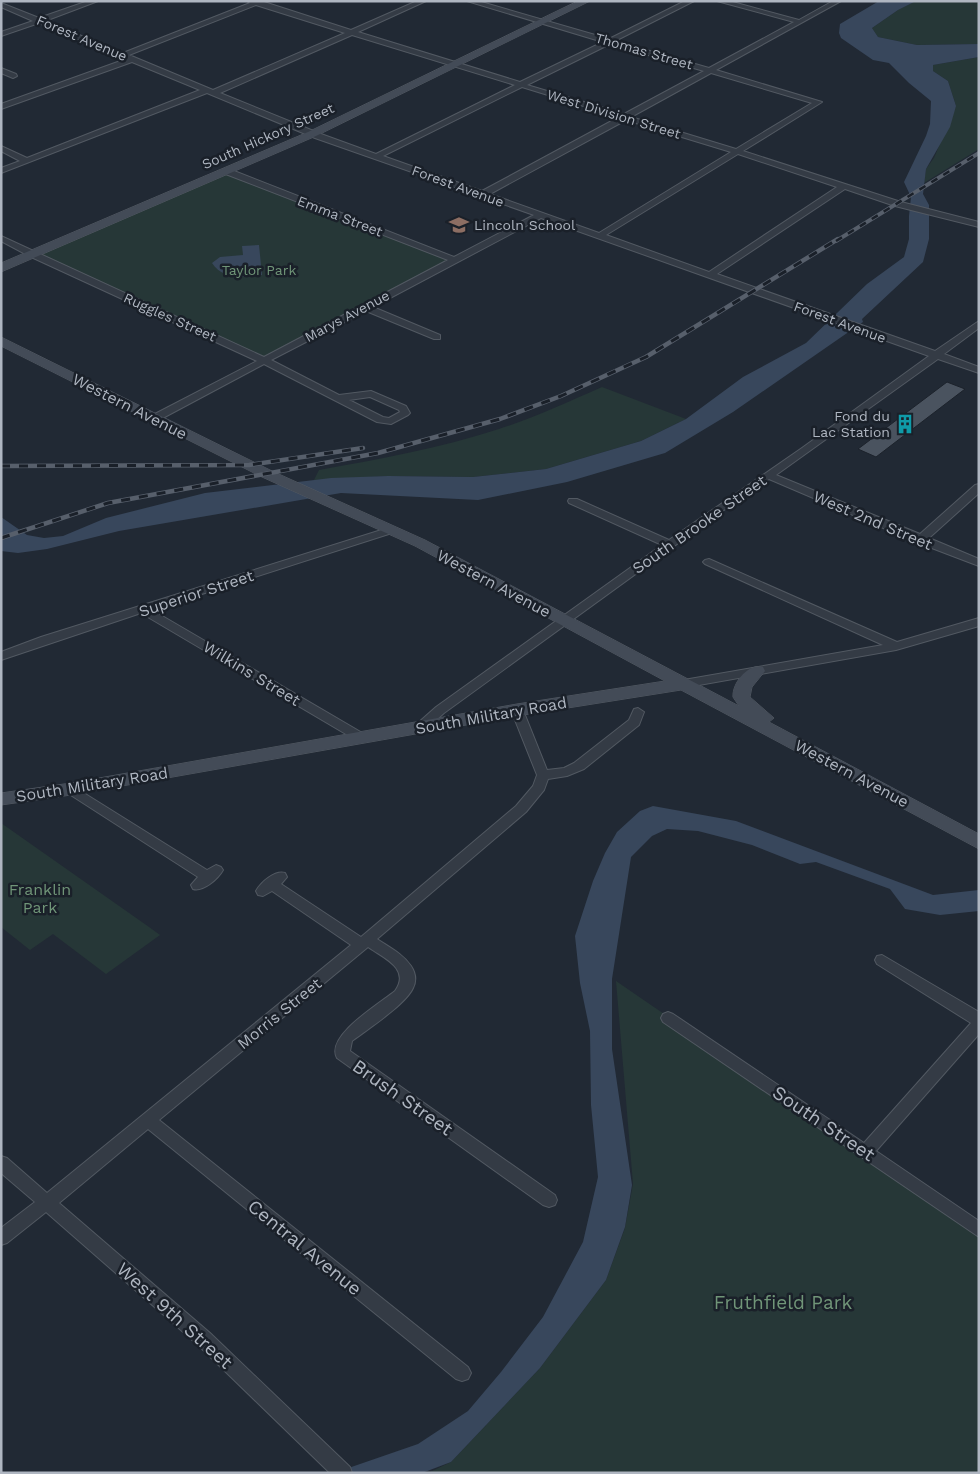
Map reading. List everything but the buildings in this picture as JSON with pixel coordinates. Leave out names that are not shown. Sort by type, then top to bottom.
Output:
[{"type":"street","points":[[1,34],[95,1]]},
{"type":"street","points":[[1,171],[210,92],[423,1]]},
{"type":"street","name":"Thomas Street","points":[[470,1],[818,102],[738,152]]},
{"type":"street","name":"South Hickory Street","points":[[1,268],[312,134],[586,1]]},
{"type":"street","points":[[375,157],[691,1]]},
{"type":"street","points":[[720,1],[800,22]]},
{"type":"street","points":[[740,7],[750,1]]},
{"type":"street","points":[[482,194],[838,1]]},
{"type":"street","points":[[123,55],[255,2]]},
{"type":"street","name":"West Division Street","points":[[255,2],[903,205],[979,225]]},
{"type":"street","name":"Forest Avenue","points":[[1,5],[312,134],[867,332],[979,370]]},
{"type":"street","points":[[1,107],[132,59]]},
{"type":"street","points":[[1,70],[13,76]]},
{"type":"street","points":[[1,148],[27,160]]},
{"type":"street","points":[[599,236],[738,152]]},
{"type":"street","name":"Emma Street","points":[[226,171],[454,260]]},
{"type":"street","points":[[710,275],[844,186]]},
{"type":"street","name":"Marys Avenue","points":[[154,418],[540,215]]},
{"type":"street","name":"Ruggles Street","points":[[1,238],[263,360],[338,398],[386,421],[391,421],[405,413],[403,408],[371,394],[338,398]]},
{"type":"street","points":[[365,307],[437,337]]},
{"type":"street","name":"South Brooke Street","points":[[422,726],[440,710],[670,544],[979,324]]},
{"type":"street","name":"Western Avenue","points":[[1,341],[279,480],[429,547],[979,842]]},
{"type":"street","name":"West 2nd Street","points":[[768,475],[979,564]]},
{"type":"street","points":[[920,540],[979,487]]},
{"type":"street","points":[[573,501],[670,544]]},
{"type":"street","name":"Superior Street","points":[[1,656],[45,640],[392,530]]},
{"type":"street","points":[[709,562],[896,646]]},
{"type":"street","name":"Wilkins Street","points":[[144,610],[360,737]]},
{"type":"street","name":"South Military Road","points":[[1,799],[71,789],[422,726],[682,684],[896,646],[979,622]]},
{"type":"street","points":[[756,671],[741,687],[740,693],[748,706],[813,752]]},
{"type":"street","points":[[517,710],[543,775],[567,772],[579,766],[634,722],[638,712]]},
{"type":"street","name":"Morris Street","points":[[1,1238],[48,1203],[364,943],[521,809],[539,787],[543,775]]},
{"type":"street","points":[[71,789],[207,878]]},
{"type":"street","name":"Brush Street","points":[[271,884],[364,943],[402,964],[406,971],[409,982],[406,989],[347,1037],[342,1046],[342,1054],[549,1200]]},
{"type":"street","points":[[866,1152],[979,1022],[882,960]]},
{"type":"street","name":"South Street","points":[[668,1018],[979,1230]]},
{"type":"street","name":"Central Avenue","points":[[148,1120],[462,1373]]},
{"type":"street","name":"West 9th Street","points":[[1,1162],[204,1339],[342,1471]]},
{"type":"green space","points":[[916,1],[979,1],[979,44],[917,45],[878,37],[872,28],[898,10]]},
{"type":"green space","points":[[979,57],[979,149],[924,183],[926,169],[934,158],[956,106],[948,81],[933,71],[933,65]]},
{"type":"green space","name":"Taylor Park","points":[[226,171],[455,260],[263,360],[32,254]]},
{"type":"green space","points":[[602,387],[686,419],[641,441],[546,469],[473,477],[388,476],[314,480],[319,470],[432,447],[512,425]]},
{"type":"green space","name":"Franklin Park","points":[[1,823],[160,935],[106,974],[53,934],[30,950],[1,927]]},
{"type":"green space","name":"Fruthfield Park","points":[[616,981],[979,1230],[979,1473],[428,1473],[451,1462],[540,1368],[606,1280],[625,1228],[633,1184]]},
{"type":"water","points":[[879,1],[916,1],[898,10],[872,28],[878,37],[917,45],[979,44],[979,57],[933,65],[933,71],[948,81],[956,106],[950,127],[926,169],[923,194],[929,205],[929,239],[923,262],[862,319],[863,322],[733,412],[665,453],[567,482],[478,500],[341,493],[119,531],[47,549],[18,553],[1,551],[1,517],[27,535],[44,538],[63,536],[106,518],[205,493],[331,478],[388,476],[473,477],[546,469],[641,441],[686,419],[743,377],[806,343],[867,284],[904,257],[909,239],[911,197],[904,182],[930,124],[931,101],[889,63],[873,60],[841,38],[839,33],[840,24]]},
{"type":"water","points":[[259,245],[262,275],[228,275],[222,273],[212,263],[220,257],[243,255],[242,246]]},
{"type":"water","points":[[653,806],[736,821],[933,895],[979,890],[979,911],[940,915],[905,909],[890,889],[816,862],[800,864],[752,845],[698,831],[667,829],[652,836],[631,857],[612,979],[612,1049],[632,1185],[625,1227],[606,1280],[540,1368],[451,1462],[422,1473],[334,1473],[418,1444],[468,1411],[543,1317],[583,1242],[598,1177],[591,1105],[590,1031],[580,983],[575,936],[593,881],[605,853],[617,832],[640,811]]},
{"type":"railway","points":[[836,241],[979,153]]},
{"type":"railway","points":[[1,538],[108,503],[378,453],[500,419],[561,396],[646,357],[838,239]]},
{"type":"railway","points":[[1,466],[249,465],[363,448]]},
{"type":"place","name":"Lincoln School","points":[[459,225]]},
{"type":"place","name":"Fond du Lac Station","points":[[905,424]]}]
